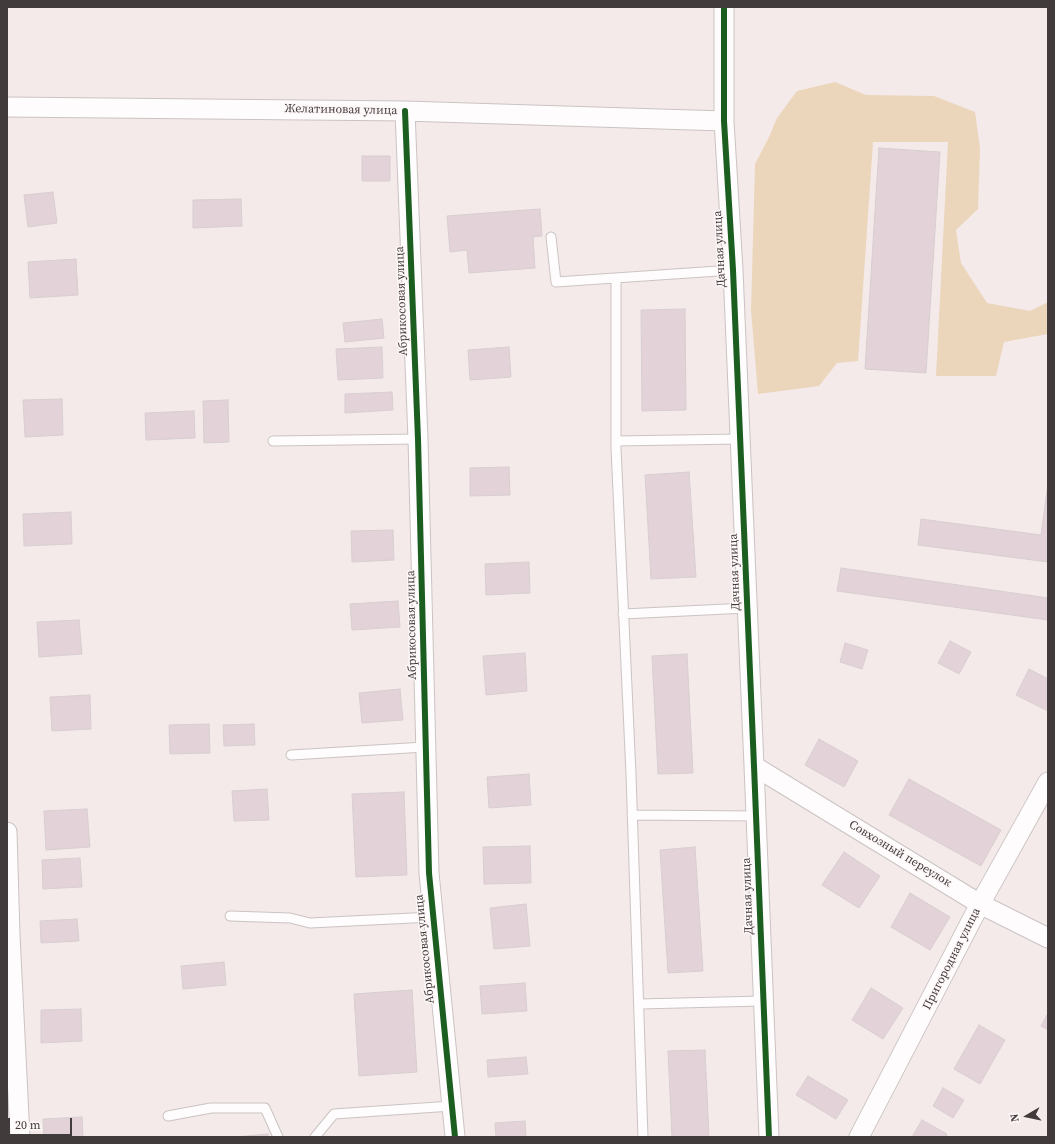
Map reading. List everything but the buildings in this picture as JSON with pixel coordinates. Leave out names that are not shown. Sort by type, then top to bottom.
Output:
[{"type":"street","name":"Дачная улица","points":[[724,7],[724,121],[733,270],[769,1137]]},
{"type":"street","name":"Желатиновая улица","points":[[7,107],[405,111],[724,121]]},
{"type":"street","name":"Абрикосовая улица","points":[[405,111],[418,439],[429,873],[455,1137]]},
{"type":"street","name":"Совхозный переулок","points":[[754,766],[980,904],[1048,938]]},
{"type":"street","name":"Пригородная улица","points":[[859,1137],[980,904],[1048,782]]},
{"type":"street","points":[[7,832],[11,1039],[20,1137]]},
{"type":"lane","points":[[551,237],[556,282],[733,270]]},
{"type":"lane","points":[[616,278],[616,441],[632,815],[643,1137]]},
{"type":"lane","points":[[616,441],[740,438]]},
{"type":"lane","points":[[273,441],[418,439]]},
{"type":"lane","points":[[623,614],[747,608]]},
{"type":"lane","points":[[291,754],[425,747]]},
{"type":"lane","points":[[632,815],[756,816]]},
{"type":"lane","points":[[230,916],[290,918],[310,923],[433,916]]},
{"type":"lane","points":[[639,1004],[763,1001]]},
{"type":"lane","points":[[315,1137],[334,1114],[452,1106]]},
{"type":"lane","points":[[168,1116],[211,1108],[265,1108],[278,1137]]},
{"type":"shaded area","points":[[835,82],[866,95],[934,96],[975,112],[980,148],[978,209],[956,230],[961,263],[987,303],[1030,311],[1048,302],[1048,334],[1004,342],[996,376],[936,376],[948,142],[873,142],[858,361],[837,363],[819,386],[758,394],[751,310],[755,164],[777,118],[797,91]]},
{"type":"cycle path","points":[[724,7],[724,121],[733,270],[769,1137]]},
{"type":"cycle path","points":[[405,111],[418,439],[429,873],[455,1137]]}]
